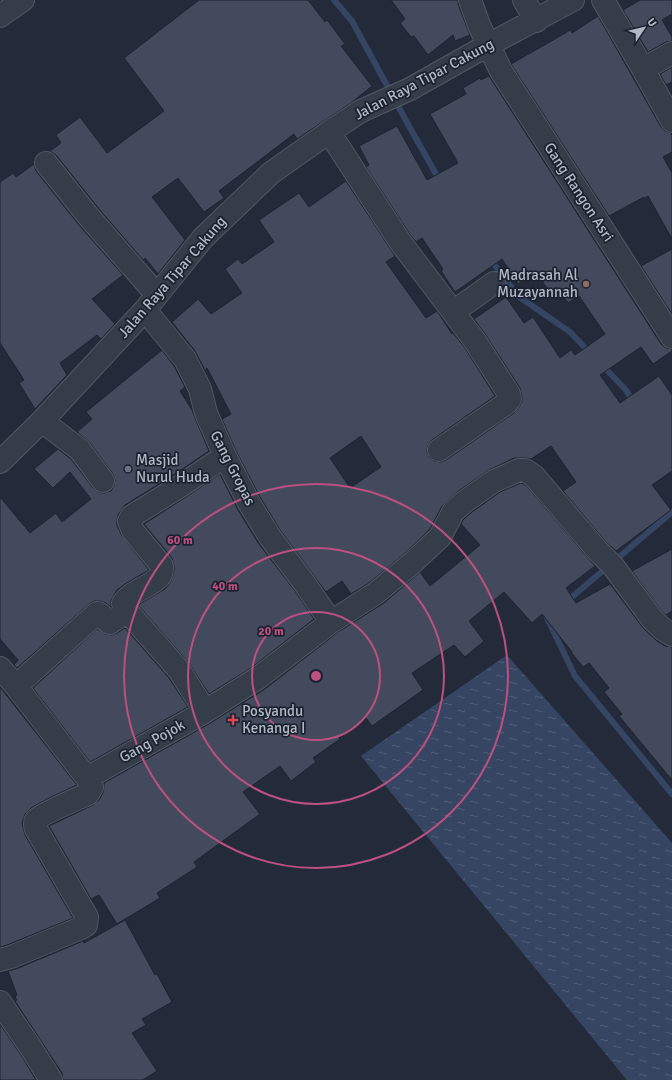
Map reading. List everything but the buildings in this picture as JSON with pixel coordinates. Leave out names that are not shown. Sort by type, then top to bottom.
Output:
[{"type":"street","points":[[0,16],[23,0]]},
{"type":"street","name":"Gang Rangon Asri","points":[[470,0],[479,25],[501,72],[672,337]]},
{"type":"street","points":[[524,0],[536,21]]},
{"type":"street","name":"Jalan Raya Tipar Cakung","points":[[0,462],[42,421],[151,302],[202,238],[271,173],[329,132],[361,112],[410,89],[488,45],[536,21],[573,0]]},
{"type":"street","points":[[603,0],[672,121]]},
{"type":"street","points":[[643,69],[672,54]]},
{"type":"street","points":[[329,132],[401,243],[475,341],[509,394],[510,399],[507,403],[439,450]]},
{"type":"street","name":"Gang Gropas","points":[[46,163],[89,217],[151,302],[185,359],[200,389],[206,413],[225,456],[250,503],[270,537],[331,622]]},
{"type":"street","points":[[453,312],[494,283]]},
{"type":"street","points":[[42,421],[80,450],[103,481]]},
{"type":"street","points":[[205,711],[179,670],[123,606],[123,603],[130,595],[160,576],[162,570],[162,566],[133,531],[129,521],[132,516],[225,456]]},
{"type":"street","name":"Gang Pojok","points":[[87,778],[205,711],[258,678],[331,622],[376,593],[412,564],[440,537],[453,512],[464,502],[494,481],[519,470],[525,470],[534,476],[597,550],[613,566],[653,620],[664,630],[672,634]]},
{"type":"street","points":[[16,686],[97,613],[102,615],[107,622],[110,623],[128,611]]},
{"type":"street","points":[[0,668],[16,686],[87,778],[92,788],[88,794],[46,813],[37,820],[35,824],[36,829],[87,917],[86,924],[81,928],[11,958],[0,960]]},
{"type":"street","points":[[0,1002],[51,1080]]},
{"type":"water","points":[[507,655],[672,843],[672,1080],[627,1080],[361,756]]},
{"type":"waterway","points":[[334,0],[352,21],[440,181]]},
{"type":"waterway","points":[[490,259],[518,296],[570,332],[590,353]]},
{"type":"waterway","points":[[602,365],[625,389],[634,402]]},
{"type":"waterway","points":[[566,602],[672,512]]},
{"type":"waterway","points":[[547,618],[575,676],[672,794]]},
{"type":"place","name":"Madrasah Al Muzayannah","points":[[586,284]]},
{"type":"place","name":"Masjid Nurul Huda","points":[[128,469]]},
{"type":"place","name":"Posyandu Kenanga I","points":[[233,720]]}]
